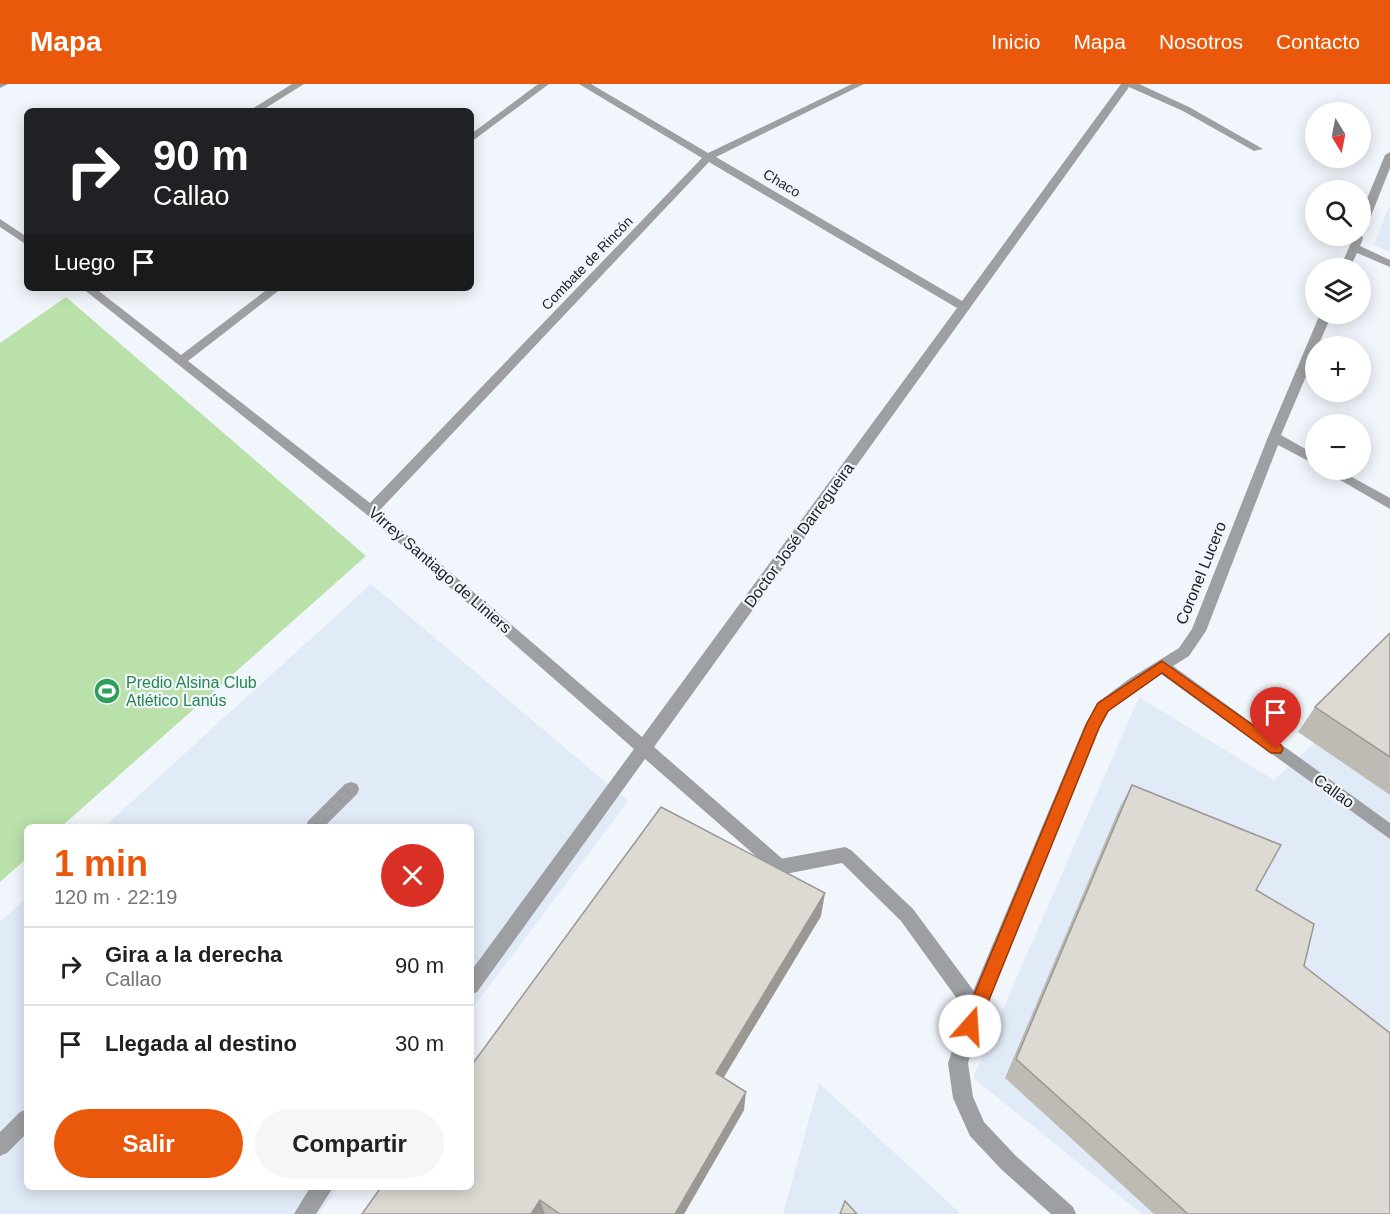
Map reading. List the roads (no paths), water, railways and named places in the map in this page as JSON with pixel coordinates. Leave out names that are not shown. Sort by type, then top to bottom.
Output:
[{"type":"street","points":[[259,108],[299,84]]},
{"type":"street","points":[[474,137],[544,84]]},
{"type":"street","name":"Chaco","points":[[584,84],[964,308]]},
{"type":"street","name":"Combate de Rincón","points":[[371,511],[708,157],[859,84]]},
{"type":"street","name":"Doctor José Darregueira","points":[[474,982],[1126,84]]},
{"type":"street","points":[[1131,84],[1186,109],[1258,149]]},
{"type":"street","points":[[1371,210],[1385,184],[1390,155]]},
{"type":"street","points":[[0,222],[24,240]]},
{"type":"street","points":[[1349,258],[1354,247],[1390,264]]},
{"type":"street","name":"Virrey Santiago de Liniers","points":[[92,291],[371,511],[780,867],[845,855],[907,915],[975,1008]]},
{"type":"street","points":[[182,360],[272,291]]},
{"type":"street","name":"Coronel Lucero","points":[[975,1008],[1092,727],[1103,707],[1184,652],[1199,631],[1274,437],[1322,324]]},
{"type":"street","points":[[1274,437],[1305,455]]},
{"type":"street","points":[[1348,480],[1390,504]]},
{"type":"street","name":"Callao","points":[[1162,666],[1390,832]]},
{"type":"street","points":[[316,824],[351,789]]},
{"type":"street","points":[[975,1008],[958,1063],[963,1098],[977,1129],[1008,1162],[1066,1214]]},
{"type":"street","points":[[0,1146],[24,1122]]},
{"type":"street","points":[[304,1214],[321,1190]]},
{"type":"place","name":"Predio Alsina Club Atlético Lanús","points":[[107,691]]}]
